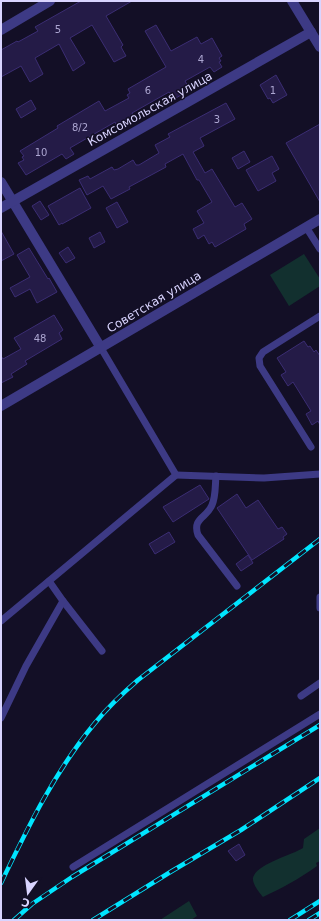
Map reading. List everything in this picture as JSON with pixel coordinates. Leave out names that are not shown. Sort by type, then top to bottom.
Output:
[{"type":"street","points":[[1,30],[50,1]]},
{"type":"street","points":[[292,1],[320,47]]},
{"type":"street","name":"Комсомольская улица","points":[[1,208],[311,32]]},
{"type":"street","points":[[1,182],[101,348]]},
{"type":"street","name":"Советская улица","points":[[1,406],[320,219]]},
{"type":"lane","points":[[306,227],[320,249]]},
{"type":"lane","points":[[311,447],[260,366],[259,358],[263,352],[320,316]]},
{"type":"lane","points":[[101,348],[176,475]]},
{"type":"lane","points":[[1,621],[176,475],[264,478],[320,474]]},
{"type":"lane","points":[[216,476],[212,505],[197,524],[196,529],[198,535],[237,586]]},
{"type":"lane","points":[[49,581],[102,651]]},
{"type":"lane","points":[[320,597],[320,608]]},
{"type":"lane","points":[[1,718],[26,666],[63,601]]},
{"type":"lane","points":[[301,696],[320,683]]},
{"type":"lane","points":[[73,867],[320,714]]},
{"type":"green space","points":[[304,254],[320,279],[320,286],[289,306],[270,275]]},
{"type":"green space","points":[[320,828],[320,861],[316,863],[317,866],[304,875],[263,897],[256,888],[253,880],[256,873],[267,864],[303,848],[304,839]]},
{"type":"green space","points":[[189,901],[197,916],[191,920],[160,920]]},
{"type":"building","points":[[81,1],[132,1],[106,16],[123,45],[121,47],[126,56],[114,62],[92,25],[70,38],[85,63],[73,71],[59,44],[35,58],[43,74],[30,82],[21,66],[1,77],[1,50],[38,31],[35,27]]},
{"type":"building","points":[[156,25],[171,51],[197,37],[201,44],[212,38],[222,56],[219,58],[221,61],[219,62],[222,67],[214,72],[210,67],[185,81],[190,90],[174,99],[169,92],[132,113],[134,117],[117,126],[115,122],[70,148],[74,154],[66,159],[62,154],[26,175],[18,163],[24,160],[22,157],[24,156],[20,151],[58,128],[57,126],[99,101],[105,111],[129,98],[127,95],[130,93],[128,89],[166,67],[145,31]]},
{"type":"building","points":[[276,75],[287,95],[273,103],[270,98],[268,99],[260,85]]},
{"type":"building","points":[[31,100],[36,109],[21,118],[16,109]]},
{"type":"building","points":[[226,103],[235,119],[200,138],[204,146],[193,152],[205,173],[212,169],[235,207],[242,203],[252,219],[244,224],[246,229],[215,247],[212,242],[209,244],[204,235],[198,239],[193,229],[204,223],[197,211],[212,202],[199,180],[197,180],[183,154],[165,164],[166,167],[129,187],[130,189],[111,199],[103,186],[87,195],[79,180],[88,176],[90,179],[112,167],[114,170],[118,169],[133,160],[136,165],[139,165],[159,153],[155,145],[170,137],[168,134]]},
{"type":"building","points":[[320,124],[320,202],[286,143]]},
{"type":"building","points":[[244,151],[250,162],[238,169],[232,158]]},
{"type":"building","points":[[272,156],[279,169],[272,173],[276,181],[258,191],[246,170]]},
{"type":"building","points":[[80,188],[91,208],[59,225],[48,206]]},
{"type":"building","points":[[40,201],[49,215],[41,220],[32,206]]},
{"type":"building","points":[[117,202],[128,222],[117,228],[106,208]]},
{"type":"building","points":[[1,231],[14,254],[1,261]]},
{"type":"building","points":[[100,232],[105,242],[94,248],[89,238]]},
{"type":"building","points":[[68,247],[75,258],[66,263],[59,253]]},
{"type":"building","points":[[29,248],[57,292],[37,303],[30,289],[15,297],[10,288],[30,277],[17,255]]},
{"type":"building","points":[[54,315],[63,330],[59,333],[62,339],[25,361],[27,364],[11,374],[13,377],[1,383],[1,356],[3,359],[21,349],[14,338]]},
{"type":"building","points":[[304,341],[314,352],[316,350],[320,356],[320,425],[318,421],[312,425],[306,414],[311,411],[293,382],[288,386],[281,375],[286,372],[277,358]]},
{"type":"building","points":[[200,485],[209,499],[173,522],[163,507]]},
{"type":"building","points":[[237,494],[246,508],[258,500],[278,529],[282,527],[287,534],[283,537],[284,539],[252,560],[217,508]]},
{"type":"building","points":[[169,532],[175,542],[155,554],[149,544]]},
{"type":"building","points":[[248,555],[253,563],[241,571],[236,564]]},
{"type":"building","points":[[239,844],[245,855],[236,861],[228,851]]},
{"type":"railway","points":[[1,883],[32,820],[67,760],[105,711],[138,680],[320,539]]},
{"type":"railway","points":[[14,920],[32,904],[72,877],[320,725]]},
{"type":"railway","points":[[93,920],[241,830],[320,778]]},
{"type":"railway","points":[[290,920],[320,901]]},
{"type":"railway","points":[[309,920],[320,913]]}]
